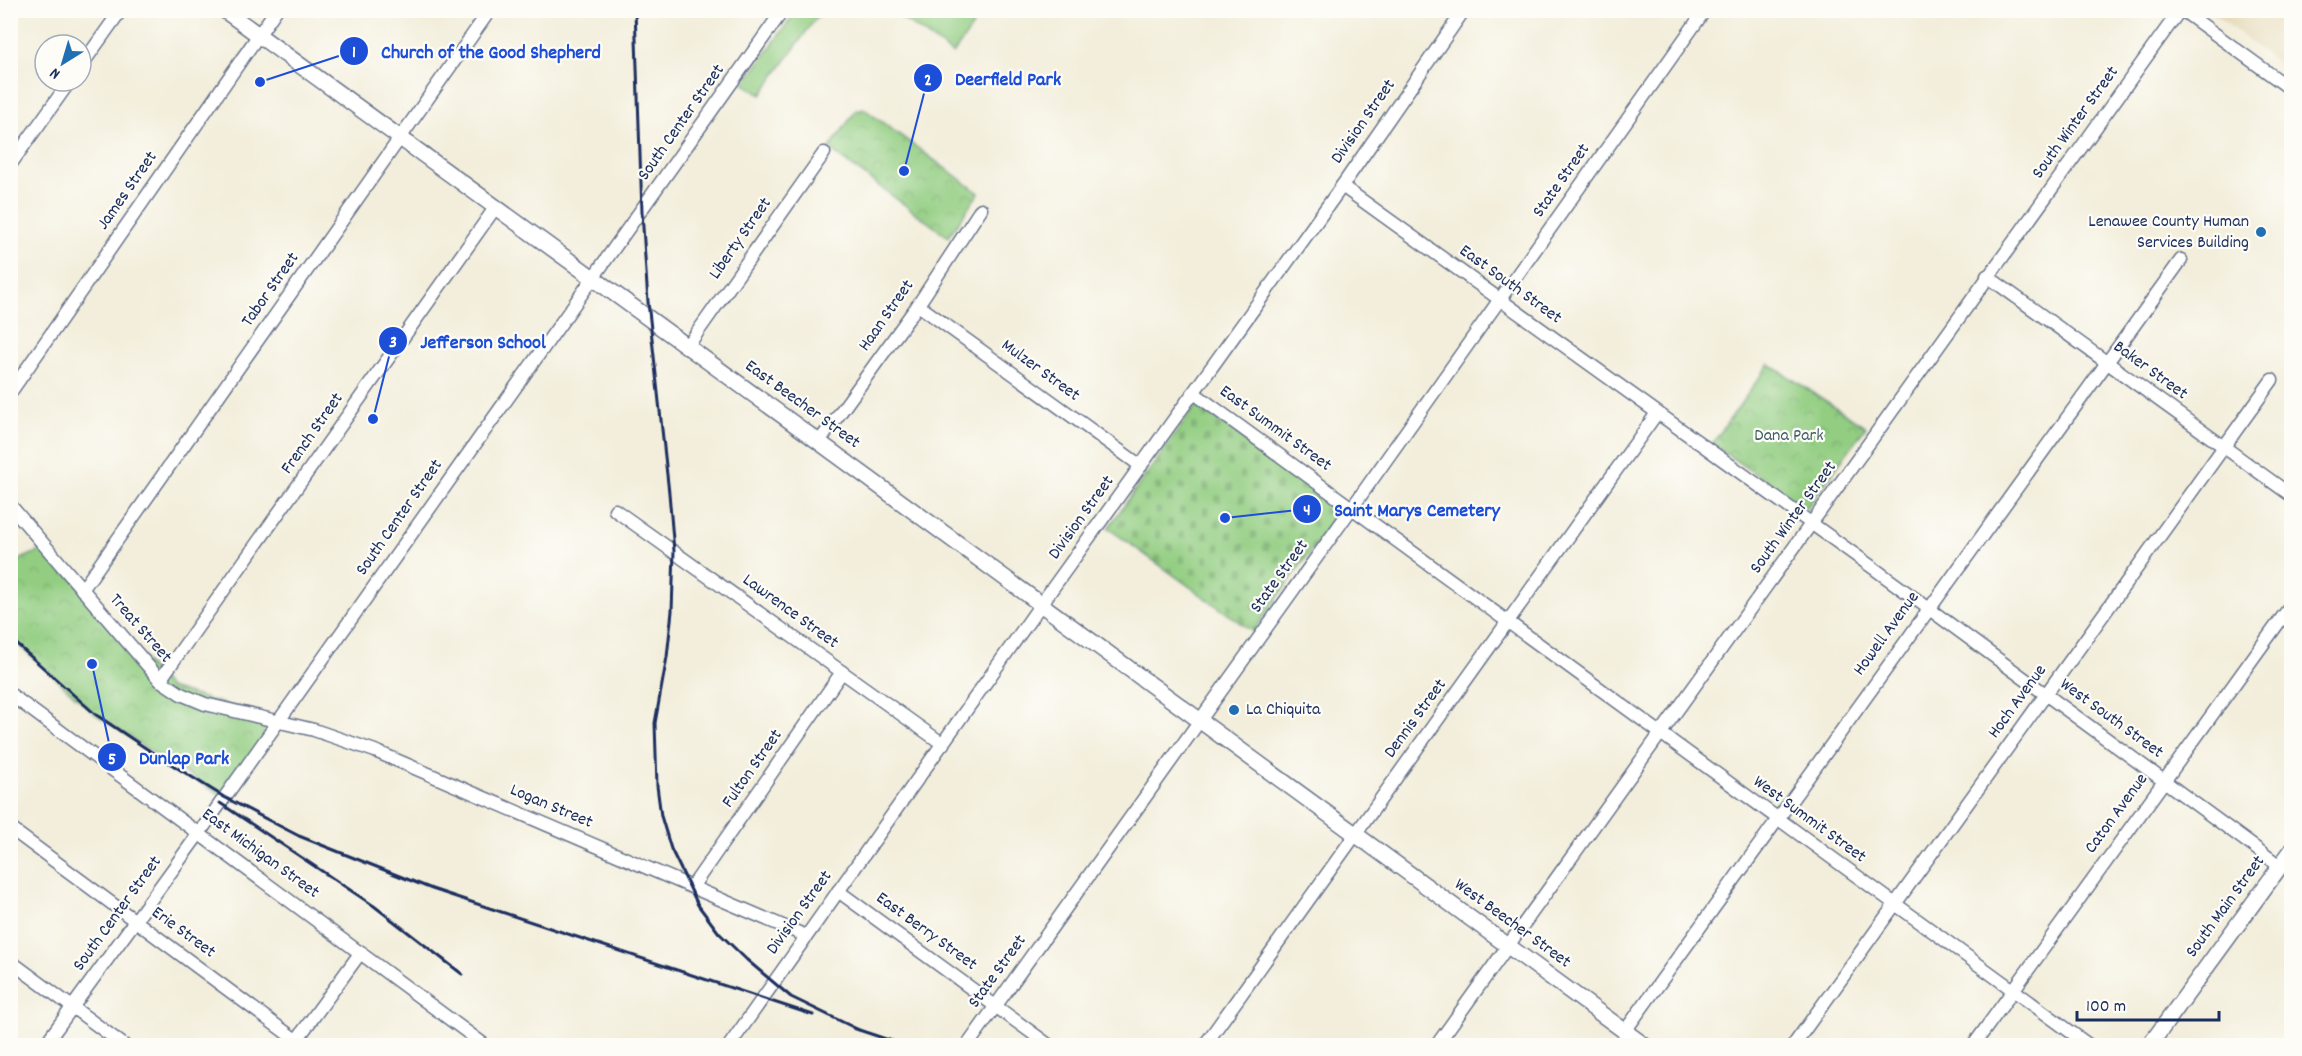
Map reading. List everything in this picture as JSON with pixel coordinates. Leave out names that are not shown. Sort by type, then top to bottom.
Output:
[{"type":"main road","name":"East Beecher Street","points":[[224,10],[1355,834]]},
{"type":"main road","name":"West Beecher Street","points":[[1355,834],[1645,1046]]},
{"type":"main road","name":"South Main Street","points":[[2149,1046],[2292,850]]},
{"type":"street","points":[[93,49],[121,10]]},
{"type":"street","name":"James Street","points":[[10,393],[276,10]]},
{"type":"street","name":"Tabor Street","points":[[82,590],[490,10]]},
{"type":"street","name":"South Center Street","points":[[44,1046],[200,832],[592,278],[642,212],[783,10]]},
{"type":"street","name":"Division Street","points":[[729,1046],[1342,186],[1464,10]]},
{"type":"street","name":"State Street","points":[[966,1046],[1353,508],[1705,10]]},
{"type":"street","points":[[2181,10],[2292,90]]},
{"type":"street","name":"South Winter Street","points":[[1436,1046],[1812,524],[1987,276],[2181,10]]},
{"type":"street","points":[[10,165],[61,93]]},
{"type":"street","name":"Liberty Street","points":[[687,347],[824,153]]},
{"type":"street","name":"East South Street","points":[[1342,186],[1657,413]]},
{"type":"street","name":"French Street","points":[[160,680],[495,208]]},
{"type":"street","name":"Haan Street","points":[[819,442],[918,305],[981,209]]},
{"type":"street","name":"Howell Avenue","points":[[1624,1031],[2181,260]]},
{"type":"street","name":"Baker Street","points":[[1987,276],[2292,496]]},
{"type":"street","name":"Mulzer Street","points":[[918,305],[1141,466]]},
{"type":"street","name":"Hoch Avenue","points":[[1793,1046],[2272,380]]},
{"type":"street","name":"East Summit Street","points":[[1194,393],[1509,622]]},
{"type":"street","name":"West South Street","points":[[1657,413],[2280,866]]},
{"type":"street","name":"Dennis Street","points":[[1204,1046],[1657,413]]},
{"type":"street","name":"Treat Street","points":[[10,505],[160,680],[181,694],[205,704],[278,720]]},
{"type":"street","name":"Lawrence Street","points":[[615,510],[943,744]]},
{"type":"street","name":"Caton Avenue","points":[[1973,1046],[2292,604]]},
{"type":"street","name":"West Summit Street","points":[[1509,622],[2090,1046]]},
{"type":"street","name":"Fulton Street","points":[[692,887],[843,672]]},
{"type":"street","name":"East Michigan Street","points":[[10,694],[361,951],[486,1046]]},
{"type":"street","name":"Logan Street","points":[[278,720],[343,738],[375,751],[806,936]]},
{"type":"street","name":"Erie Street","points":[[10,828],[298,1044]]},
{"type":"street","name":"East Berry Street","points":[[838,891],[1050,1046]]},
{"type":"street","points":[[298,1044],[361,951]]},
{"type":"street","points":[[10,961],[125,1046]]},
{"type":"shaded area","points":[[2210,11],[2291,11],[2291,73]]},
{"type":"green space","points":[[796,11],[821,11],[761,95],[744,84]]},
{"type":"green space","points":[[907,11],[952,11],[967,19],[973,26],[953,54],[902,18]]},
{"type":"green space","points":[[863,108],[979,193],[948,237],[829,149],[857,109],[861,111]]},
{"type":"green space","name":"Dana Park","points":[[1769,364],[1866,427],[1806,509],[1712,444]]},
{"type":"green space","points":[[1196,405],[1341,509],[1253,632],[1108,528]]},
{"type":"green space","points":[[46,548],[169,688],[278,720],[224,797],[95,714],[11,638],[10,564]]},
{"type":"railway","points":[[635,10],[642,212],[648,302],[674,551],[672,611],[667,657],[655,723],[657,786],[661,816],[671,849],[698,905],[719,933],[791,997],[859,1030]]},
{"type":"railway","points":[[10,638],[95,714],[224,797],[299,836],[432,889],[813,1015]]},
{"type":"railway","points":[[220,803],[374,906],[462,974]]},
{"type":"railway","points":[[853,1028],[907,1046]]},
{"type":"place","name":"Church of the Good Shepherd","points":[[260,82]]},
{"type":"place","name":"Deerfield Park","points":[[904,171]]},
{"type":"place","name":"Lenawee County Human Services Building","points":[[2261,232]]},
{"type":"place","name":"Jefferson School","points":[[373,419]]},
{"type":"place","name":"Saint Marys Cemetery","points":[[1225,518]]},
{"type":"place","name":"Dunlap Park","points":[[92,664]]},
{"type":"place","name":"La Chiquita","points":[[1234,710]]}]
